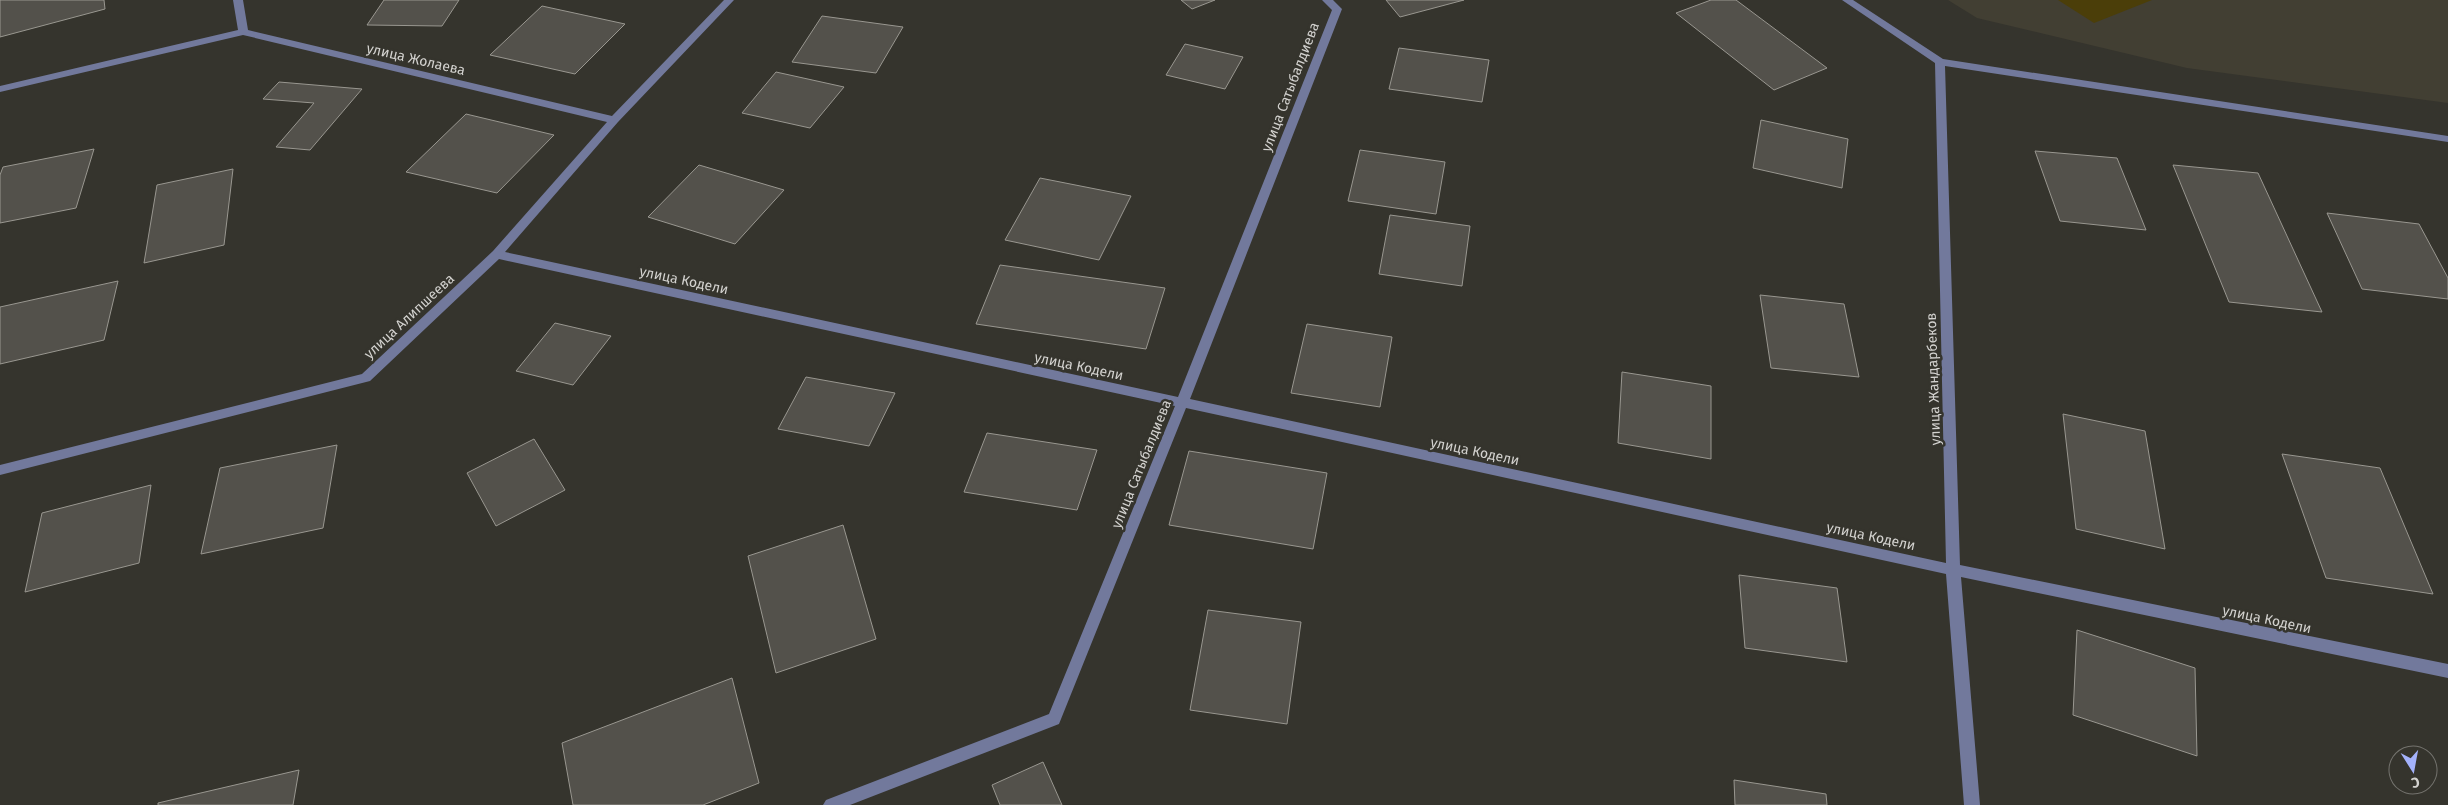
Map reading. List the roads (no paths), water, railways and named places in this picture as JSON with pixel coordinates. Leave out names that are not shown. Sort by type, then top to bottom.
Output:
[{"type":"street","points":[[0,89],[244,32],[238,0]]},
{"type":"street","name":"улица Алипшеева","points":[[0,470],[366,378],[497,254],[614,120],[729,0]]},
{"type":"street","name":"улица Сатыбалдиева","points":[[831,805],[1054,719],[1182,403],[1337,9],[1327,0]]},
{"type":"street","points":[[1847,0],[1940,62],[2448,139]]},
{"type":"street","name":"улица Жолаева","points":[[244,32],[614,120]]},
{"type":"street","name":"улица Жандарбеков","points":[[1940,62],[1954,570],[1972,805]]},
{"type":"street","name":"улица Кодели","points":[[497,254],[1954,570],[2448,672]]}]
